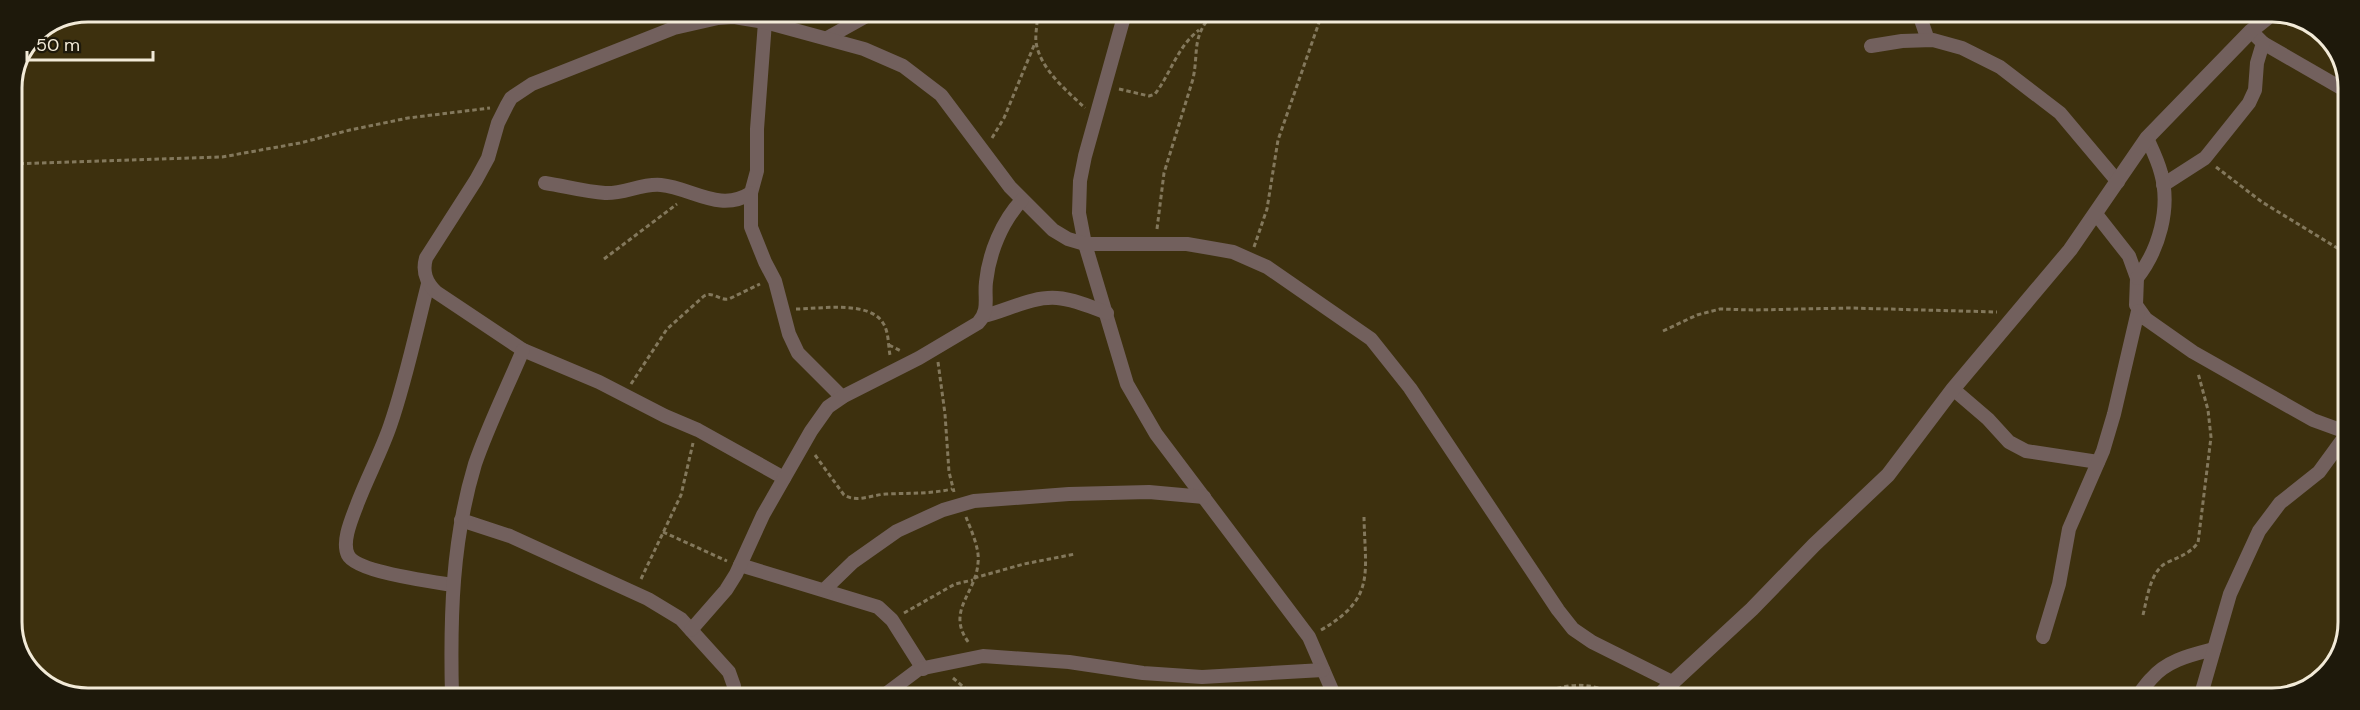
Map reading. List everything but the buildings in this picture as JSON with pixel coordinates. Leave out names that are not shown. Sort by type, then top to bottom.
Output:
[{"type":"street","points":[[700,22],[674,28],[532,84],[511,98],[498,123],[488,158],[426,258],[424,273],[428,284],[436,292],[523,350],[698,430],[784,477]]},
{"type":"street","points":[[842,397],[798,353],[789,334],[773,277],[751,227],[751,193],[757,171],[757,129],[765,22],[864,49],[903,66],[941,95],[1010,187],[1053,230],[1068,239],[1085,244],[1156,242],[1187,244],[1233,252],[1267,267],[1371,339],[1387,357],[1483,495],[1558,610],[1573,628],[1592,642],[1672,682]]},
{"type":"street","points":[[827,38],[856,22]]},
{"type":"street","points":[[1123,22],[1084,156],[1080,181],[1079,213],[1085,244],[1127,384],[1155,434],[1309,638],[1331,688]]},
{"type":"street","points":[[1922,22],[1928,40]]},
{"type":"street","points":[[1666,688],[1752,609],[1814,545],[1888,475],[1953,389],[2000,336],[2016,313],[2070,250],[2147,138],[2262,22]]},
{"type":"street","points":[[2251,31],[2263,43],[2337,86]]},
{"type":"street","points":[[1871,46],[1902,40],[1928,40],[1962,48],[2000,67],[2060,113],[2118,182]]},
{"type":"street","points":[[2163,185],[2205,158],[2249,103],[2255,90],[2257,63],[2263,43]]},
{"type":"street","points":[[2137,278],[2149,263],[2162,227],[2161,172],[2147,138]]},
{"type":"street","points":[[545,183],[606,193],[645,185],[663,185],[705,198],[732,201],[751,193]]},
{"type":"street","points":[[691,630],[726,590],[784,477],[828,407],[842,397],[894,372],[978,323],[984,316],[986,281],[992,257],[1007,218],[1022,200]]},
{"type":"street","points":[[2096,214],[2129,256],[2137,278],[2136,305],[2138,311],[2146,319],[2189,349],[2313,420],[2338,430]]},
{"type":"street","points":[[428,284],[396,406],[375,465],[356,508],[346,544],[351,559],[372,569],[400,577],[453,585]]},
{"type":"street","points":[[984,316],[1040,299],[1058,298],[1107,313]]},
{"type":"street","points":[[2043,637],[2059,584],[2069,529],[2098,462],[2114,414],[2138,311]]},
{"type":"street","points":[[452,688],[453,585],[461,520],[476,463],[523,350]]},
{"type":"street","points":[[1953,389],[1988,419],[2009,442],[2026,451],[2098,462]]},
{"type":"street","points":[[2203,688],[2230,594],[2259,531],[2280,503],[2319,472],[2338,445]]},
{"type":"street","points":[[824,590],[874,545],[913,522],[961,504],[1069,494],[1149,492],[1204,497]]},
{"type":"street","points":[[461,520],[510,536],[635,593],[681,619],[729,672],[734,688]]},
{"type":"street","points":[[740,565],[878,608],[892,621],[923,669]]},
{"type":"street","points":[[2144,688],[2163,667],[2184,656],[2214,649]]},
{"type":"street","points":[[892,688],[923,669],[977,657],[1069,662],[1143,673],[1202,677],[1323,670]]},
{"type":"path","points":[[1037,22],[1036,42],[1042,61],[1053,76],[1096,118]]},
{"type":"path","points":[[1156,242],[1164,173],[1193,79],[1197,38],[1207,22]]},
{"type":"path","points":[[1248,259],[1267,209],[1278,140],[1319,22]]},
{"type":"path","points":[[1106,86],[1149,96],[1155,94],[1180,49],[1202,28]]},
{"type":"path","points":[[984,150],[1004,118],[1036,42]]},
{"type":"path","points":[[22,164],[222,156],[300,143],[408,118],[507,105]]},
{"type":"path","points":[[2205,158],[2262,202],[2337,248]]},
{"type":"path","points":[[604,259],[691,194]]},
{"type":"path","points":[[624,395],[667,329],[704,296],[712,294],[729,300],[773,277]]},
{"type":"path","points":[[782,308],[858,308],[878,317],[884,324],[888,336],[894,372]]},
{"type":"path","points":[[1663,331],[1697,315],[1720,309],[1850,308],[2016,313]]},
{"type":"path","points":[[935,348],[942,384],[952,489],[961,504],[979,560],[974,579],[963,602],[959,624],[962,634],[977,657]]},
{"type":"path","points":[[2144,615],[2154,577],[2164,564],[2191,552],[2198,543],[2211,437],[2203,387],[2189,349]]},
{"type":"path","points":[[635,593],[681,495],[687,464],[698,430]]},
{"type":"path","points":[[805,442],[844,495],[849,498],[863,499],[885,494],[932,494],[952,489]]},
{"type":"path","points":[[1309,638],[1350,610],[1362,591],[1366,578],[1364,517]]},
{"type":"path","points":[[663,532],[714,557],[740,565]]},
{"type":"path","points":[[892,621],[916,605],[956,584],[1024,564],[1076,554]]},
{"type":"path","points":[[938,665],[965,688]]},
{"type":"path","points":[[1552,688],[1570,684],[1587,684],[1599,688]]}]
